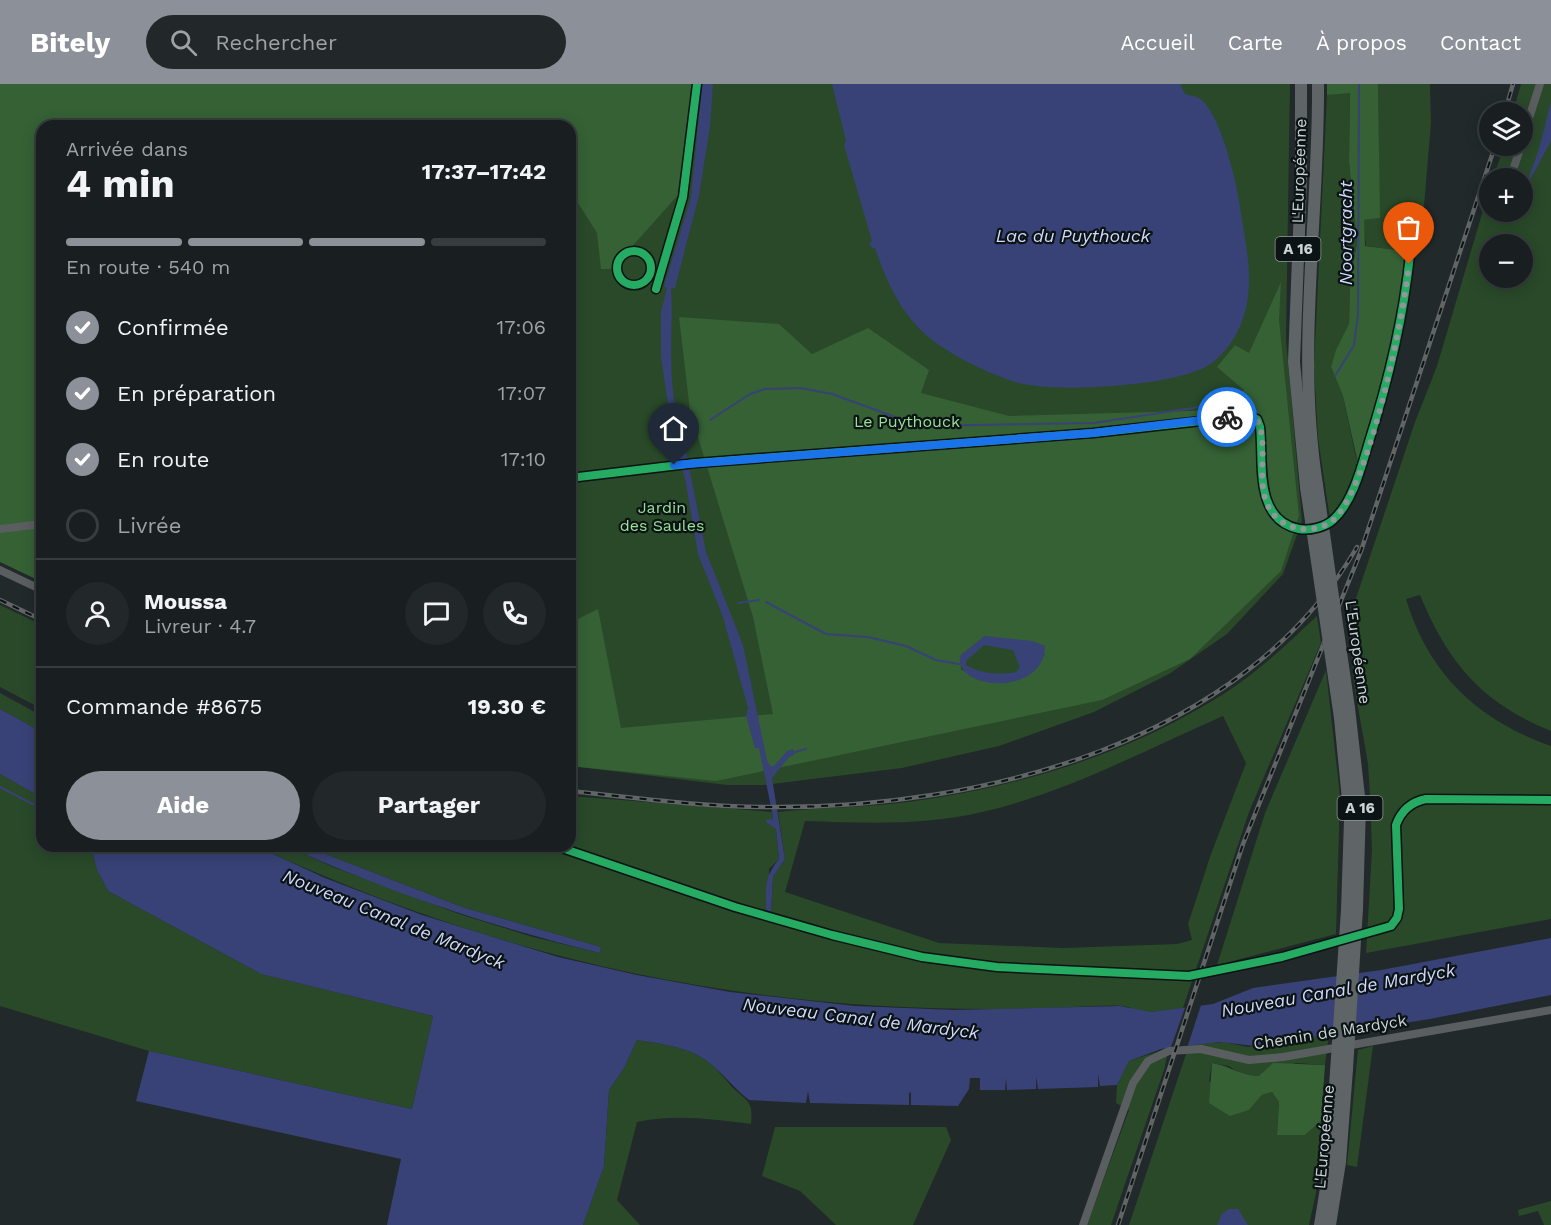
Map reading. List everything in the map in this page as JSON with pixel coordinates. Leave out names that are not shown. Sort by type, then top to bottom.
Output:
[{"type":"highway","name":"L'Européenne","points":[[1301,84],[1301,194],[1294,362],[1349,708],[1360,805],[1341,1071],[1320,1225]]},
{"type":"highway","name":"L'Européenne","points":[[1318,84],[1316,174],[1306,357],[1308,418],[1312,486],[1350,820],[1352,909]]},
{"type":"highway","name":"L'Européenne","points":[[1330,1225],[1340,1162],[1341,1071]]},
{"type":"street","points":[[1533,106],[1540,84]]},
{"type":"street","points":[[576,477],[676,465],[1093,433],[1246,416],[1257,419],[1260,427],[1264,486],[1269,507],[1284,523],[1307,529],[1328,523],[1342,508],[1360,469],[1382,403],[1400,332],[1411,244]]},
{"type":"street","points":[[0,529],[36,525]]},
{"type":"street","points":[[0,570],[36,587]]},
{"type":"street","points":[[574,852],[763,915],[922,957],[1010,968],[1184,976],[1215,972],[1282,957],[1391,926],[1400,909],[1396,825],[1401,814],[1414,803],[1426,800],[1551,800]]},
{"type":"street","name":"Chemin de Mardyck","points":[[1083,1225],[1101,1181],[1119,1121],[1140,1070],[1152,1058],[1164,1052],[1201,1049],[1239,1059],[1257,1059],[1364,1044],[1551,1010]]},
{"type":"green space","name":"Le Puythouck","points":[[0,84],[1290,84],[1286,339],[1302,521],[1283,574],[1227,634],[1169,674],[1094,712],[999,746],[902,768],[764,785],[727,785],[576,767],[576,120],[36,120]]},
{"type":"green space","points":[[0,84],[696,84],[678,195],[612,269],[601,269],[597,233],[578,203],[576,204],[576,120],[36,120],[36,579],[0,562]]},
{"type":"green space","points":[[1327,84],[1378,84],[1380,218],[1364,220],[1365,246],[1405,251],[1400,303],[1390,354],[1362,454],[1357,459],[1343,396],[1331,367],[1336,350],[1349,324],[1350,279],[1357,244],[1349,161],[1350,93],[1327,95]]},
{"type":"green space","points":[[1378,84],[1430,84],[1431,123],[1420,253],[1366,246],[1363,220],[1379,218]]},
{"type":"green space","points":[[1521,84],[1551,84],[1551,731],[1505,708],[1487,694],[1456,661],[1431,619],[1420,595],[1406,599],[1428,650],[1460,691],[1501,723],[1551,746],[1551,919],[1366,953],[1372,850],[1370,796],[1368,764],[1354,684],[1349,619],[1415,422],[1437,366],[1480,222],[1533,222],[1533,168],[1496,168],[1501,156],[1533,156],[1533,102],[1516,102]]},
{"type":"green space","points":[[1350,92],[1349,161],[1357,244],[1350,279],[1349,324],[1331,367],[1343,396],[1356,458],[1362,454],[1358,484],[1330,519],[1318,438],[1314,366],[1327,95]]},
{"type":"green space","points":[[1281,282],[1279,320],[1299,516],[1281,571],[1190,659],[1102,700],[716,781],[576,767],[576,620],[598,609],[621,728],[773,714],[753,617],[690,411],[679,317],[779,324],[812,354],[868,328],[929,370],[921,393],[1009,416],[1224,410],[1244,390],[1217,367],[1235,345],[1249,353]],"holes":[[[985,636],[1045,655],[1005,683],[961,670],[960,656]]]},
{"type":"green space","points":[[0,605],[36,622],[36,706],[0,687]]},
{"type":"green space","points":[[1317,616],[1321,643],[1249,812],[1183,1008],[1150,1012],[1115,1006],[983,1009],[875,1005],[769,996],[665,979],[562,956],[459,926],[358,890],[270,852],[300,852],[333,867],[459,914],[533,937],[600,953],[601,947],[462,907],[320,852],[576,852],[576,796],[772,812],[773,819],[770,820],[776,829],[779,859],[769,869],[771,912],[773,877],[785,859],[778,812],[885,805],[942,797],[1026,779],[1067,767],[1147,736],[1185,717],[1235,686],[1283,648]],"holes":[[[1223,716],[1246,763],[1211,854],[1188,924],[1192,940],[1177,944],[1063,948],[939,943],[785,892],[805,821],[916,822],[982,812],[1013,804],[1075,782]]]},
{"type":"green space","points":[[1326,670],[1340,796],[1336,934],[1217,965],[1265,813]]},
{"type":"green space","points":[[0,693],[36,713],[36,729],[0,709]]},
{"type":"green space","points":[[0,774],[36,795],[36,852],[92,852],[97,870],[108,891],[261,974],[433,1016],[412,1109],[149,1051],[0,1006]]},
{"type":"green space","points":[[1329,1034],[1325,1065],[1296,1063],[1259,1076],[1243,1076],[1229,1066],[1212,1063],[1209,1081],[1249,1110],[1262,1095],[1272,1092],[1279,1102],[1277,1135],[1305,1135],[1321,1121],[1316,1193],[1309,1225],[1129,1225],[1189,1045],[1223,1042],[1248,1047]]},
{"type":"green space","points":[[637,1040],[686,1050],[715,1067],[750,1105],[751,1124],[679,1118],[637,1122],[617,1200],[640,1225],[583,1225],[604,1166],[609,1090],[624,1068]]},
{"type":"green space","points":[[1373,1046],[1357,1167],[1347,1165],[1358,1050]]},
{"type":"green space","points":[[1169,1048],[1164,1070],[1111,1225],[1087,1225],[1129,1110],[1116,1103],[1117,1085],[1129,1061]]},
{"type":"green space","points":[[1212,1063],[1259,1076],[1273,1063],[1325,1065],[1321,1121],[1305,1135],[1277,1135],[1279,1102],[1272,1092],[1262,1095],[1249,1110],[1230,1116],[1209,1103]]},
{"type":"green space","points":[[775,1127],[946,1127],[951,1140],[913,1225],[836,1225],[800,1191],[762,1176]]},
{"type":"green space","points":[[1551,1201],[1551,1225],[1544,1225],[1538,1211],[1519,1216],[1518,1210]]},
{"type":"water","points":[[702,84],[713,84],[710,127],[699,195],[675,288],[671,289],[672,377],[677,412],[682,427],[688,429],[698,424],[698,429],[684,441],[706,552],[743,645],[770,766],[774,766],[787,751],[793,749],[794,755],[789,757],[772,778],[785,859],[773,877],[771,912],[766,910],[766,888],[768,877],[779,859],[776,829],[766,820],[773,819],[759,748],[755,748],[746,716],[748,708],[723,617],[698,554],[685,478],[674,444],[661,357],[661,312],[667,288],[664,286],[691,198]]},
{"type":"water","name":"Lac du Puythouck","points":[[832,84],[1180,84],[1185,94],[1197,97],[1205,103],[1212,114],[1225,144],[1237,190],[1248,260],[1249,291],[1242,321],[1233,340],[1213,362],[1191,373],[1169,379],[1112,386],[1032,386],[983,369],[949,352],[920,330],[911,320],[890,286],[875,248],[872,248],[869,243],[872,241],[844,145],[846,141]]},
{"type":"water","points":[[1551,102],[1551,141],[1533,174],[1532,168]]},
{"type":"water","points":[[985,636],[1032,641],[1045,646],[1041,662],[1031,674],[1017,681],[1001,683],[985,682],[971,677],[962,668],[960,656]],"holes":[[[984,645],[1013,650],[1020,668],[1016,672],[990,673],[966,665],[966,661]]]},
{"type":"water","points":[[0,709],[36,729],[36,795],[0,774]]},
{"type":"water","name":"Nouveau Canal de Mardyck","points":[[92,852],[269,852],[325,878],[422,915],[558,957],[637,975],[730,992],[855,1006],[954,1010],[1120,1006],[1151,1012],[1213,1004],[1253,988],[1381,970],[1551,938],[1551,995],[1430,1019],[1255,1046],[1220,1042],[1161,1049],[1129,1061],[1117,1085],[1100,1086],[1098,1074],[1098,1087],[1038,1089],[1036,1076],[1036,1089],[1007,1090],[1006,1078],[1005,1090],[980,1090],[980,1078],[970,1078],[969,1089],[958,1106],[911,1105],[911,1092],[909,1093],[909,1105],[810,1103],[808,1091],[806,1103],[749,1100],[712,1065],[695,1054],[676,1047],[637,1040],[624,1068],[609,1090],[604,1166],[583,1225],[387,1225],[401,1159],[136,1101],[149,1051],[412,1109],[433,1016],[261,974],[108,891],[97,870]]},
{"type":"water","points":[[300,852],[320,852],[462,907],[601,947],[600,953],[480,920]]},
{"type":"water","points":[[1229,1209],[1238,1209],[1248,1225],[1217,1225],[1222,1214]]},
{"type":"pier","points":[[1202,1002],[1187,1048],[1170,1050],[1186,1005]]},
{"type":"waterway","name":"Noortgracht","points":[[1335,376],[1354,345],[1358,314],[1359,84]]},
{"type":"waterway","points":[[710,420],[750,394],[765,389],[801,388],[832,394],[920,426],[1094,423],[1239,401]]},
{"type":"waterway","points":[[739,603],[759,600]]},
{"type":"waterway","points":[[766,602],[826,634],[868,637],[906,646],[936,660],[959,664]]},
{"type":"waterway","points":[[792,753],[806,749]]},
{"type":"waterway","points":[[0,787],[36,806]]},
{"type":"railway","points":[[1508,102],[1513,84]]},
{"type":"railway","points":[[1118,1225],[1243,844],[1361,551],[1492,156]]},
{"type":"railway","points":[[576,792],[694,804],[769,807],[850,804],[934,795],[1018,777],[1100,751],[1177,716],[1247,671],[1308,615],[1357,547]]},
{"type":"railway","points":[[0,600],[36,617]]},
{"type":"cycle path","points":[[656,289],[683,197],[697,84]]},
{"type":"cycle path","points":[[576,477],[696,463],[1093,433],[1246,416],[1257,419],[1260,427],[1264,487],[1274,514],[1284,523],[1299,529],[1317,528],[1326,525],[1340,513],[1359,475],[1383,396],[1395,346],[1405,296],[1411,244]]},
{"type":"cycle path","points":[[634,251],[646,256],[651,268],[646,280],[634,285],[622,280],[617,268],[622,256],[634,251]]},
{"type":"cycle path","points":[[574,852],[735,907],[832,935],[922,957],[997,967],[1189,976],[1282,957],[1391,926],[1397,918],[1399,909],[1396,825],[1404,811],[1416,802],[1426,799],[1551,800]]},
{"type":"way so far","points":[[1227,417],[1246,416],[1255,418],[1258,422],[1261,430],[1265,494],[1276,518],[1291,527],[1304,529],[1319,527],[1332,521],[1348,498],[1356,480],[1378,413],[1400,332],[1409,264]]},
{"type":"route","points":[[674,465],[1093,433],[1227,417]]},
{"type":"park label","name":"Jardin des Saules","points":[[662,516]]}]
